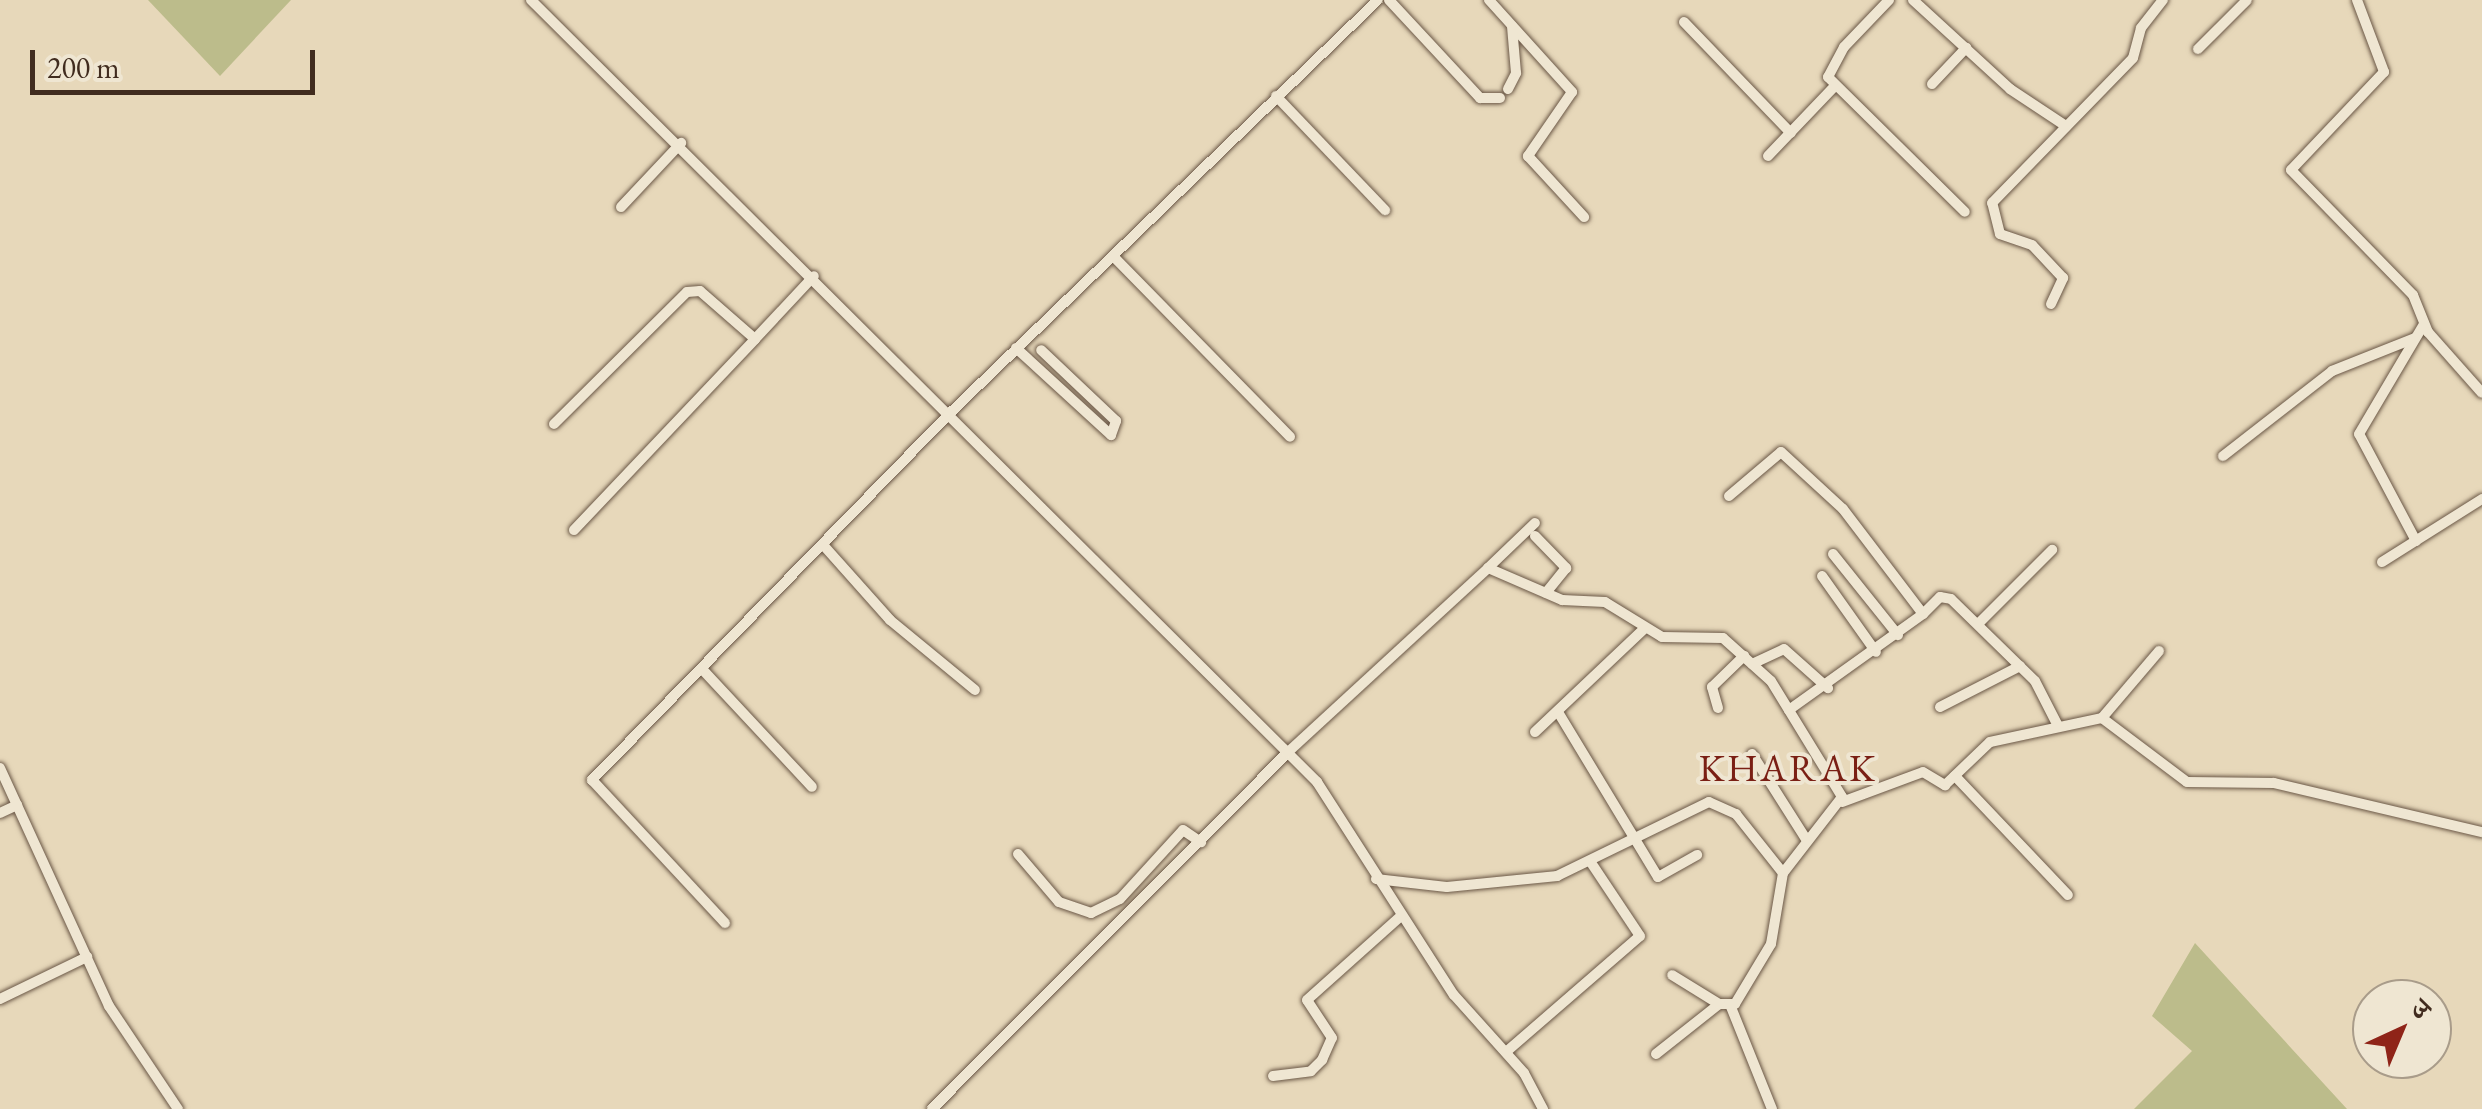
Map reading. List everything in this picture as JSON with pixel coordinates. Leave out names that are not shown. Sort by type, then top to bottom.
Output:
[{"type":"street","points":[[532,0],[952,412],[1329,797],[1376,878],[1454,995],[1506,1052],[1543,1109]]},
{"type":"street","points":[[725,923],[590,784],[1016,348],[1378,0]]},
{"type":"street","points":[[1389,0],[1480,98],[1504,93],[1516,73],[1512,25]]},
{"type":"street","points":[[1489,0],[1572,92],[1529,161],[1584,217]]},
{"type":"street","points":[[1889,0],[1834,60],[1828,74],[1834,87],[1965,212]]},
{"type":"street","points":[[1913,0],[1966,48],[2066,126]]},
{"type":"street","points":[[2051,304],[2064,286],[2060,275],[2032,245],[2000,234],[1990,209],[2133,58],[2140,28],[2163,0]]},
{"type":"street","points":[[2198,49],[2247,0]]},
{"type":"street","points":[[2357,0],[2384,72],[2291,170],[2413,295],[2424,324],[2482,393]]},
{"type":"street","points":[[1684,22],[1791,132]]},
{"type":"street","points":[[1932,84],[1966,48]]},
{"type":"street","points":[[1768,156],[1834,87]]},
{"type":"street","points":[[1276,96],[1385,210]]},
{"type":"street","points":[[621,206],[681,143]]},
{"type":"street","points":[[1113,256],[1290,436]]},
{"type":"street","points":[[574,530],[814,276]]},
{"type":"street","points":[[554,424],[692,290],[755,338]]},
{"type":"street","points":[[2416,541],[2359,434],[2424,324]]},
{"type":"street","points":[[2223,456],[2332,371],[2414,338]]},
{"type":"street","points":[[1016,348],[1112,434],[1116,420],[1041,350]]},
{"type":"street","points":[[1728,496],[1781,452],[1843,510],[1924,614]]},
{"type":"street","points":[[2382,562],[2482,499]]},
{"type":"street","points":[[932,1109],[1287,753],[1534,523]]},
{"type":"street","points":[[1535,536],[1566,568],[1546,594]]},
{"type":"street","points":[[824,547],[890,620],[975,690]]},
{"type":"street","points":[[1978,624],[2052,550]]},
{"type":"street","points":[[1834,554],[1898,635]]},
{"type":"street","points":[[1488,568],[1546,594],[1605,602],[1667,638],[1722,636],[1748,660],[1789,710],[1842,802]]},
{"type":"street","points":[[1822,576],[1876,652]]},
{"type":"street","points":[[1789,710],[1828,688],[1947,596],[2020,666],[2058,726]]},
{"type":"street","points":[[1536,732],[1644,628]]},
{"type":"street","points":[[1718,708],[1712,687],[1748,660],[1784,649],[1828,688]]},
{"type":"street","points":[[1731,1007],[1770,944],[1783,873],[1806,839],[1842,802],[1919,772],[1945,785],[1990,742],[2102,718],[2159,651]]},
{"type":"street","points":[[1940,708],[2020,666]]},
{"type":"street","points":[[702,670],[812,788]]},
{"type":"street","points":[[1558,712],[1632,842],[1660,880],[1697,855]]},
{"type":"street","points":[[2102,718],[2181,780],[2274,782],[2482,832]]},
{"type":"street","points":[[1752,754],[1806,839]]},
{"type":"street","points":[[0,768],[117,1020],[178,1109]]},
{"type":"street","points":[[1955,776],[2068,895]]},
{"type":"street","points":[[1376,878],[1455,887],[1557,876],[1592,864],[1675,813],[1715,802],[1736,814],[1783,873]]},
{"type":"street","points":[[0,813],[18,805]]},
{"type":"street","points":[[1018,854],[1059,902],[1092,913],[1120,900],[1183,830],[1202,842]]},
{"type":"street","points":[[1506,1052],[1640,936],[1592,864]]},
{"type":"street","points":[[1273,1076],[1298,1075],[1322,1060],[1332,1038],[1308,1000],[1402,916]]},
{"type":"street","points":[[0,999],[87,957]]},
{"type":"street","points":[[1672,976],[1731,1007]]},
{"type":"street","points":[[1656,1054],[1719,1004]]},
{"type":"street","points":[[1731,1007],[1772,1109]]},
{"type":"green space","points":[[148,0],[291,0],[220,76]]},
{"type":"green space","points":[[2195,943],[2347,1109],[2134,1109],[2192,1051],[2152,1016]]},
{"type":"district","name":"KHARAK","points":[[1788,768]]}]
